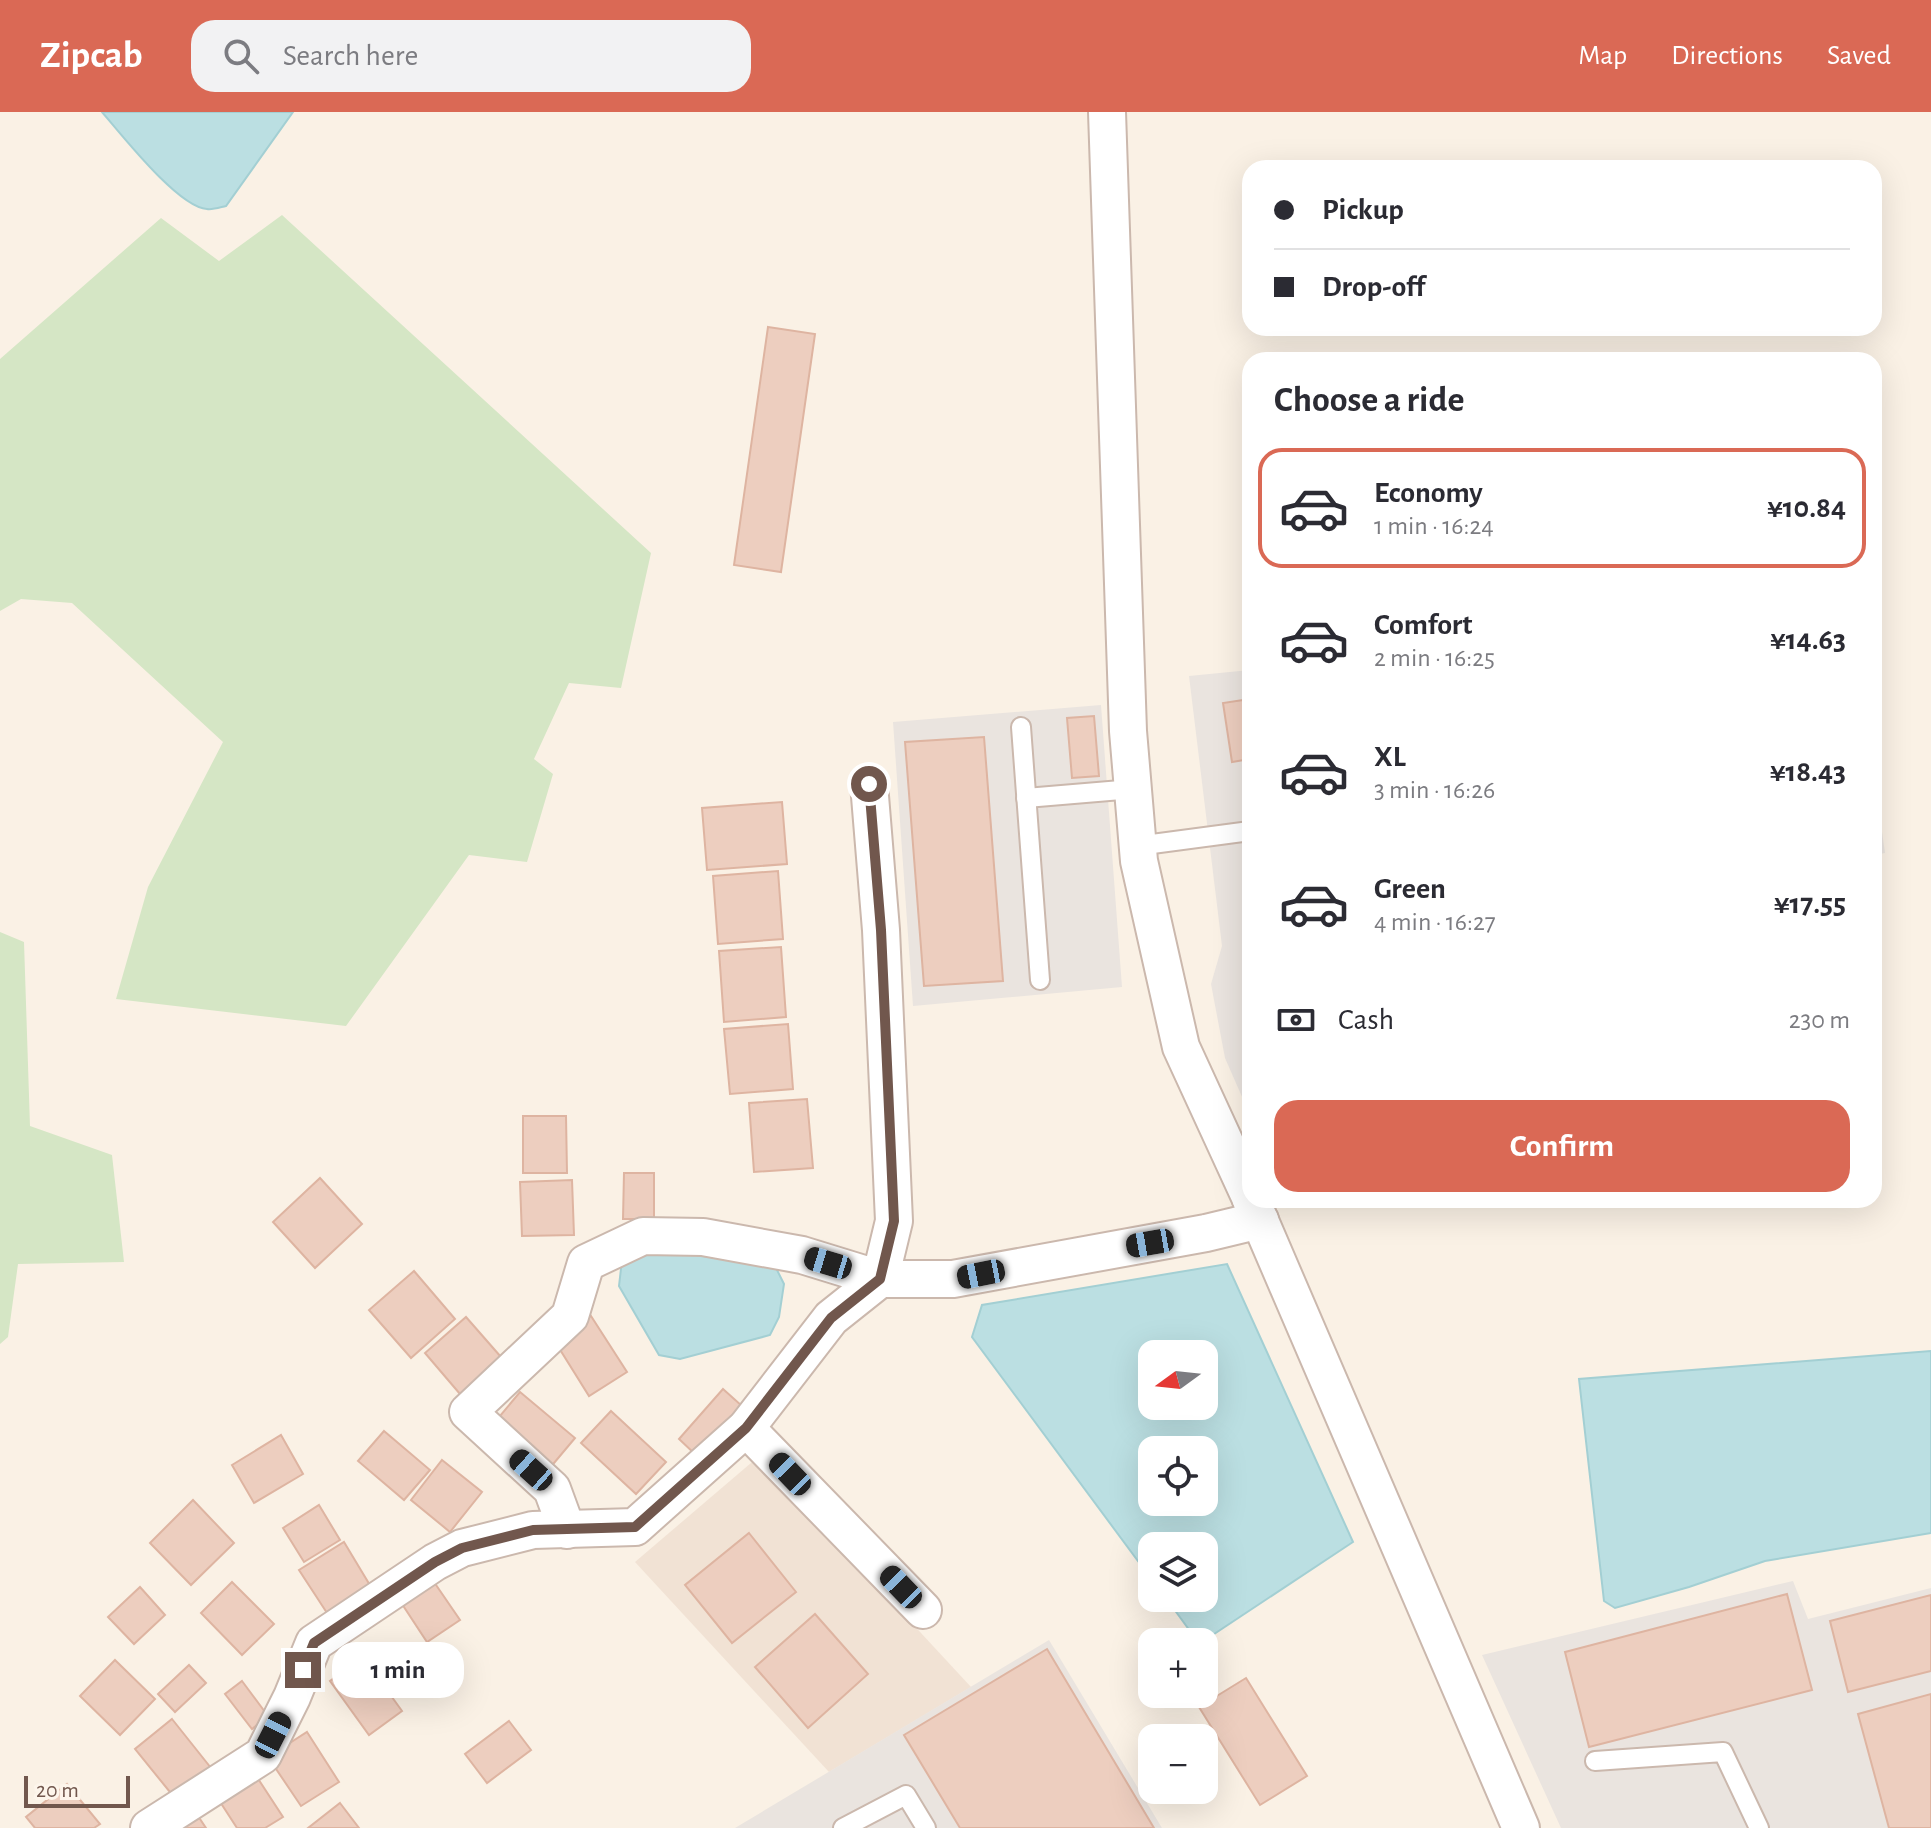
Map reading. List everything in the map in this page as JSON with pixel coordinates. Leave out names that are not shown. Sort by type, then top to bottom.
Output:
[{"type":"street","points":[[1107,112],[1128,731],[1137,846],[1181,1047],[1242,1180]]},
{"type":"street","points":[[149,1828],[263,1755],[314,1643],[435,1562],[462,1548],[533,1530],[635,1527],[746,1428],[831,1318],[880,1279],[894,1221],[881,930],[869,784]]},
{"type":"street","points":[[567,1530],[552,1489],[468,1412],[570,1316],[586,1263],[643,1236],[703,1237],[802,1255],[880,1279],[953,1279],[1206,1233],[1250,1208]]},
{"type":"street","points":[[1255,1208],[1521,1828]]},
{"type":"street","points":[[746,1428],[923,1610]]},
{"type":"lane","points":[[1021,727],[1040,980]]},
{"type":"lane","points":[[1026,798],[1133,789]]},
{"type":"lane","points":[[1137,846],[1242,832]]},
{"type":"lane","points":[[1595,1761],[1723,1752],[1759,1828]]},
{"type":"lane","points":[[843,1828],[906,1795],[926,1828]]},
{"type":"shaded area","points":[[1242,671],[1242,1097],[1225,1058],[1211,984],[1222,946],[1189,676]]},
{"type":"shaded area","points":[[1101,705],[1122,987],[913,1006],[893,722]]},
{"type":"shaded area","points":[[758,1457],[971,1687],[829,1772],[635,1562]]},
{"type":"shaded area","points":[[1793,1581],[1808,1619],[1931,1588],[1931,1828],[1561,1828],[1482,1655]]},
{"type":"shaded area","points":[[1049,1640],[1138,1788],[1138,1804],[1148,1804],[1162,1828],[735,1828]]},
{"type":"green space","points":[[282,215],[651,553],[621,688],[569,683],[534,759],[553,774],[527,862],[469,855],[346,1026],[116,999],[148,887],[223,742],[72,603],[21,599],[0,611],[0,359],[161,218],[219,261]]},
{"type":"green space","points":[[0,932],[24,942],[30,1126],[112,1155],[124,1262],[18,1264],[8,1337],[0,1344]]},
{"type":"water","points":[[102,112],[293,112],[226,206],[209,209],[195,205],[166,183]]},
{"type":"water","points":[[667,1251],[775,1266],[784,1284],[779,1317],[770,1335],[680,1359],[659,1355],[619,1286],[622,1260]]},
{"type":"water","points":[[1227,1264],[1353,1542],[1218,1631],[1218,1628],[1188,1628],[1176,1612],[1218,1612],[1218,1532],[1138,1532],[1138,1561],[972,1337],[982,1305]]},
{"type":"water","points":[[1931,1351],[1931,1533],[1765,1561],[1615,1608],[1604,1601],[1579,1379]]},
{"type":"building","points":[[768,327],[815,334],[781,572],[734,565]]},
{"type":"building","points":[[1242,700],[1242,760],[1232,762],[1223,703]]},
{"type":"building","points":[[1094,716],[1099,776],[1072,778],[1067,718]]},
{"type":"building","points":[[984,737],[1003,981],[924,986],[905,742]]},
{"type":"building","points":[[782,802],[787,864],[707,870],[702,808]]},
{"type":"building","points":[[778,871],[783,939],[718,944],[713,876]]},
{"type":"building","points":[[781,947],[786,1017],[724,1022],[719,951]]},
{"type":"building","points":[[788,1024],[793,1089],[730,1094],[724,1029]]},
{"type":"building","points":[[807,1099],[813,1168],[754,1172],[749,1103]]},
{"type":"building","points":[[523,1116],[566,1116],[567,1173],[523,1173]]},
{"type":"building","points":[[624,1173],[654,1173],[654,1219],[623,1219]]},
{"type":"building","points":[[320,1178],[362,1224],[315,1268],[273,1222]]},
{"type":"building","points":[[572,1180],[574,1235],[522,1236],[520,1182]]},
{"type":"building","points":[[414,1271],[455,1319],[411,1358],[369,1310]]},
{"type":"building","points":[[591,1316],[627,1372],[589,1396],[554,1340]]},
{"type":"building","points":[[466,1317],[508,1365],[466,1401],[425,1353]]},
{"type":"building","points":[[723,1389],[742,1406],[697,1456],[679,1439]]},
{"type":"building","points":[[520,1392],[575,1438],[549,1469],[495,1422]]},
{"type":"building","points":[[611,1411],[666,1462],[636,1494],[581,1443]]},
{"type":"building","points":[[384,1431],[430,1470],[404,1500],[358,1461]]},
{"type":"building","points":[[281,1435],[303,1474],[254,1503],[232,1465]]},
{"type":"building","points":[[442,1460],[482,1492],[450,1532],[411,1500]]},
{"type":"building","points":[[193,1500],[234,1543],[191,1585],[150,1543]]},
{"type":"building","points":[[319,1505],[340,1540],[304,1562],[283,1528]]},
{"type":"building","points":[[749,1533],[796,1592],[732,1643],[685,1585]]},
{"type":"building","points":[[344,1542],[371,1587],[327,1613],[299,1570]]},
{"type":"building","points":[[232,1582],[274,1624],[242,1655],[201,1613]]},
{"type":"building","points":[[434,1582],[460,1620],[427,1642],[402,1604]]},
{"type":"building","points":[[140,1587],[165,1615],[134,1644],[108,1617]]},
{"type":"building","points":[[1787,1594],[1812,1690],[1589,1747],[1565,1652]]},
{"type":"building","points":[[1931,1595],[1931,1671],[1848,1692],[1830,1621]]},
{"type":"building","points":[[815,1614],[868,1674],[808,1728],[755,1667]]},
{"type":"building","points":[[1047,1649],[1154,1828],[960,1828],[904,1735]]},
{"type":"building","points":[[363,1657],[402,1711],[369,1735],[330,1681]]},
{"type":"building","points":[[115,1660],[155,1699],[120,1735],[80,1696]]},
{"type":"building","points":[[189,1665],[206,1683],[175,1712],[158,1694]]},
{"type":"building","points":[[1246,1678],[1307,1776],[1260,1805],[1218,1738],[1218,1724],[1210,1724],[1200,1708],[1218,1708],[1218,1695]]},
{"type":"building","points":[[242,1681],[268,1716],[252,1729],[225,1694]]},
{"type":"building","points":[[1931,1694],[1931,1828],[1889,1828],[1858,1714]]},
{"type":"building","points":[[172,1719],[211,1768],[174,1797],[135,1749]]},
{"type":"building","points":[[509,1721],[531,1750],[487,1783],[465,1754]]},
{"type":"building","points":[[307,1732],[339,1782],[301,1806],[268,1757]]},
{"type":"building","points":[[253,1771],[283,1817],[265,1828],[237,1828],[215,1794]]},
{"type":"building","points":[[67,1784],[100,1824],[94,1828],[35,1828],[26,1817]]},
{"type":"building","points":[[340,1803],[359,1828],[308,1828]]},
{"type":"building","points":[[192,1807],[206,1828],[161,1828]]},
{"type":"route","points":[[303,1670],[314,1643],[435,1562],[462,1548],[533,1530],[635,1527],[746,1428],[831,1318],[880,1279],[894,1221],[881,930],[869,784]]}]
